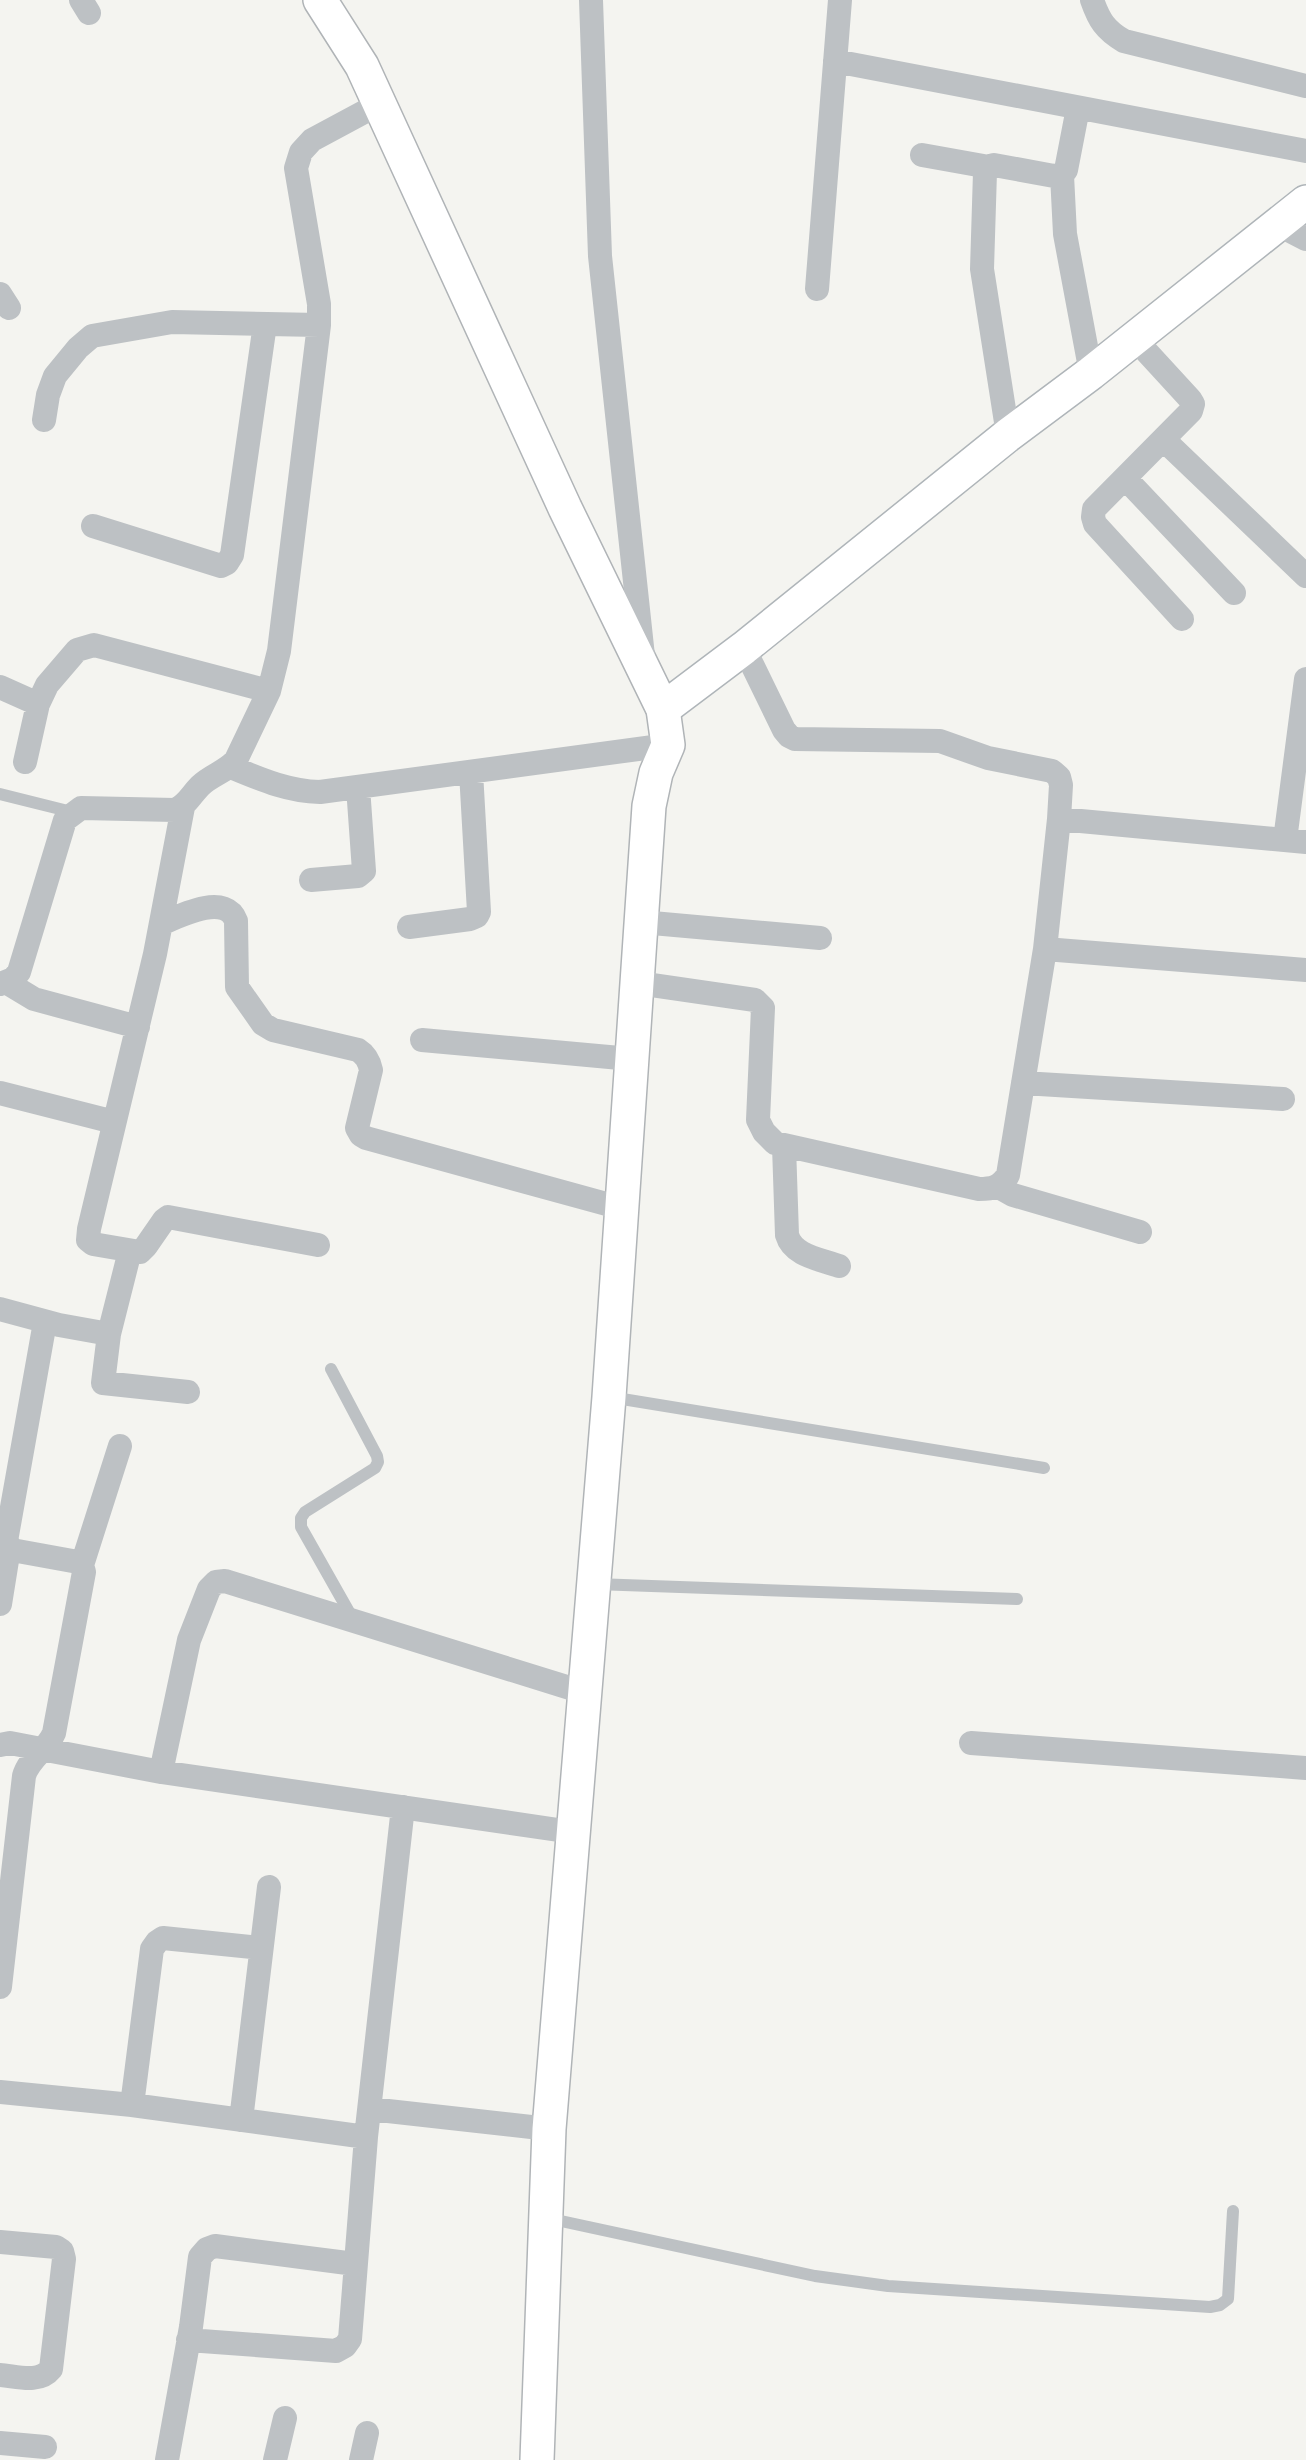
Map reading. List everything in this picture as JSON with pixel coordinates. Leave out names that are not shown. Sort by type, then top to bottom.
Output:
[{"type":"main road","points":[[320,0],[362,66],[555,486],[663,709],[668,745],[651,790],[609,1396],[549,2129],[537,2460]]},
{"type":"main road","points":[[663,709],[744,648],[1008,435],[1091,373],[1306,202]]},
{"type":"street","points":[[591,0],[600,256],[645,673]]},
{"type":"street","points":[[817,288],[840,0]]},
{"type":"street","points":[[1092,0],[1100,22],[1108,32],[1124,41],[1306,86]]},
{"type":"street","points":[[835,61],[1306,151]]},
{"type":"street","points":[[318,1245],[168,1217],[143,1250],[130,1251],[93,1244],[88,1240],[161,924],[183,807],[202,784],[231,766],[269,692],[279,651],[319,325],[318,304],[296,168],[301,152],[312,140],[379,104]]},
{"type":"street","points":[[1078,108],[1066,170],[1062,175],[1065,234],[1091,373]]},
{"type":"street","points":[[922,155],[1054,176],[1062,175]]},
{"type":"street","points":[[989,166],[984,181],[982,268],[1008,435]]},
{"type":"street","points":[[1277,224],[1306,239]]},
{"type":"street","points":[[44,420],[48,395],[55,376],[78,348],[92,336],[172,322],[319,325]]},
{"type":"street","points":[[93,526],[221,566],[227,563],[232,555],[265,324]]},
{"type":"street","points":[[1134,338],[1193,404],[1191,411],[1164,440],[1094,509],[1092,517],[1095,524],[1182,619]]},
{"type":"street","points":[[1164,440],[1306,576]]},
{"type":"street","points":[[1125,478],[1234,593]]},
{"type":"street","points":[[25,762],[38,704],[47,685],[77,650],[94,645],[269,692]]},
{"type":"street","points":[[638,983],[755,1000],[760,1003],[763,1008],[759,1120],[764,1132],[775,1143],[978,1190],[991,1190],[1002,1184],[1008,1175],[1045,949],[1059,819],[1061,785],[1059,777],[1052,771],[988,758],[940,741],[795,739],[789,736],[744,648]]},
{"type":"street","points":[[1059,819],[1295,841],[1306,679]]},
{"type":"street","points":[[0,687],[38,704]]},
{"type":"street","points":[[231,766],[279,787],[300,792],[320,792],[668,745]]},
{"type":"street","points":[[409,927],[470,919],[479,912],[471,772]]},
{"type":"street","points":[[311,880],[358,876],[364,871],[358,787]]},
{"type":"street","points":[[3,983],[13,979],[19,972],[61,831],[65,820],[72,813],[81,808],[175,810],[183,807]]},
{"type":"street","points":[[161,924],[199,908],[229,910],[234,915],[237,987],[263,1024],[273,1030],[358,1050],[369,1062],[371,1070],[357,1128],[361,1135],[621,1208]]},
{"type":"street","points":[[641,922],[820,938]]},
{"type":"street","points":[[1045,949],[1306,970]]},
{"type":"street","points":[[3,983],[34,999],[138,1027]]},
{"type":"street","points":[[422,1040],[631,1059]]},
{"type":"street","points":[[1023,1083],[1283,1099]]},
{"type":"street","points":[[0,1093],[114,1122]]},
{"type":"street","points":[[784,1146],[787,1235],[790,1244],[796,1251],[839,1266]]},
{"type":"street","points":[[998,1186],[1018,1197],[1140,1232]]},
{"type":"street","points":[[130,1251],[108,1334],[103,1383],[188,1392]]},
{"type":"street","points":[[0,1309],[45,1322],[108,1334]]},
{"type":"street","points":[[0,1604],[6,1546],[45,1322]]},
{"type":"street","points":[[0,1987],[24,1776],[30,1762],[54,1733],[84,1572],[82,1565],[120,1446]]},
{"type":"street","points":[[6,1546],[78,1562],[82,1565]]},
{"type":"street","points":[[161,1772],[184,1657],[209,1588],[216,1582],[225,1581],[586,1693]]},
{"type":"street","points":[[0,1745],[10,1743],[161,1772],[572,1832]]},
{"type":"street","points":[[971,1743],[1306,1768]]},
{"type":"street","points":[[188,2340],[336,2351],[345,2346],[350,2339],[366,2137],[403,1807]]},
{"type":"street","points":[[241,2120],[269,1887]]},
{"type":"street","points":[[132,2105],[152,1949],[156,1942],[163,1938],[261,1948]]},
{"type":"street","points":[[0,2092],[132,2105],[366,2137]]},
{"type":"street","points":[[370,2109],[549,2129]]},
{"type":"street","points":[[0,2241],[56,2247],[62,2250],[64,2259],[51,2370],[39,2378],[0,2375]]},
{"type":"street","points":[[167,2460],[200,2257],[207,2249],[215,2246],[356,2264]]},
{"type":"street","points":[[275,2460],[285,2418]]},
{"type":"street","points":[[361,2460],[367,2433]]},
{"type":"street","points":[[0,2443],[45,2447]]},
{"type":"lane","points":[[0,794],[72,813]]},
{"type":"lane","points":[[331,1369],[377,1456],[378,1462],[375,1468],[304,1512],[301,1527],[355,1621]]},
{"type":"lane","points":[[609,1396],[1044,1468]]},
{"type":"lane","points":[[592,1584],[1017,1599]]},
{"type":"lane","points":[[546,2217],[748,2263],[888,2286],[1210,2307],[1220,2305],[1228,2299],[1233,2211]]}]
